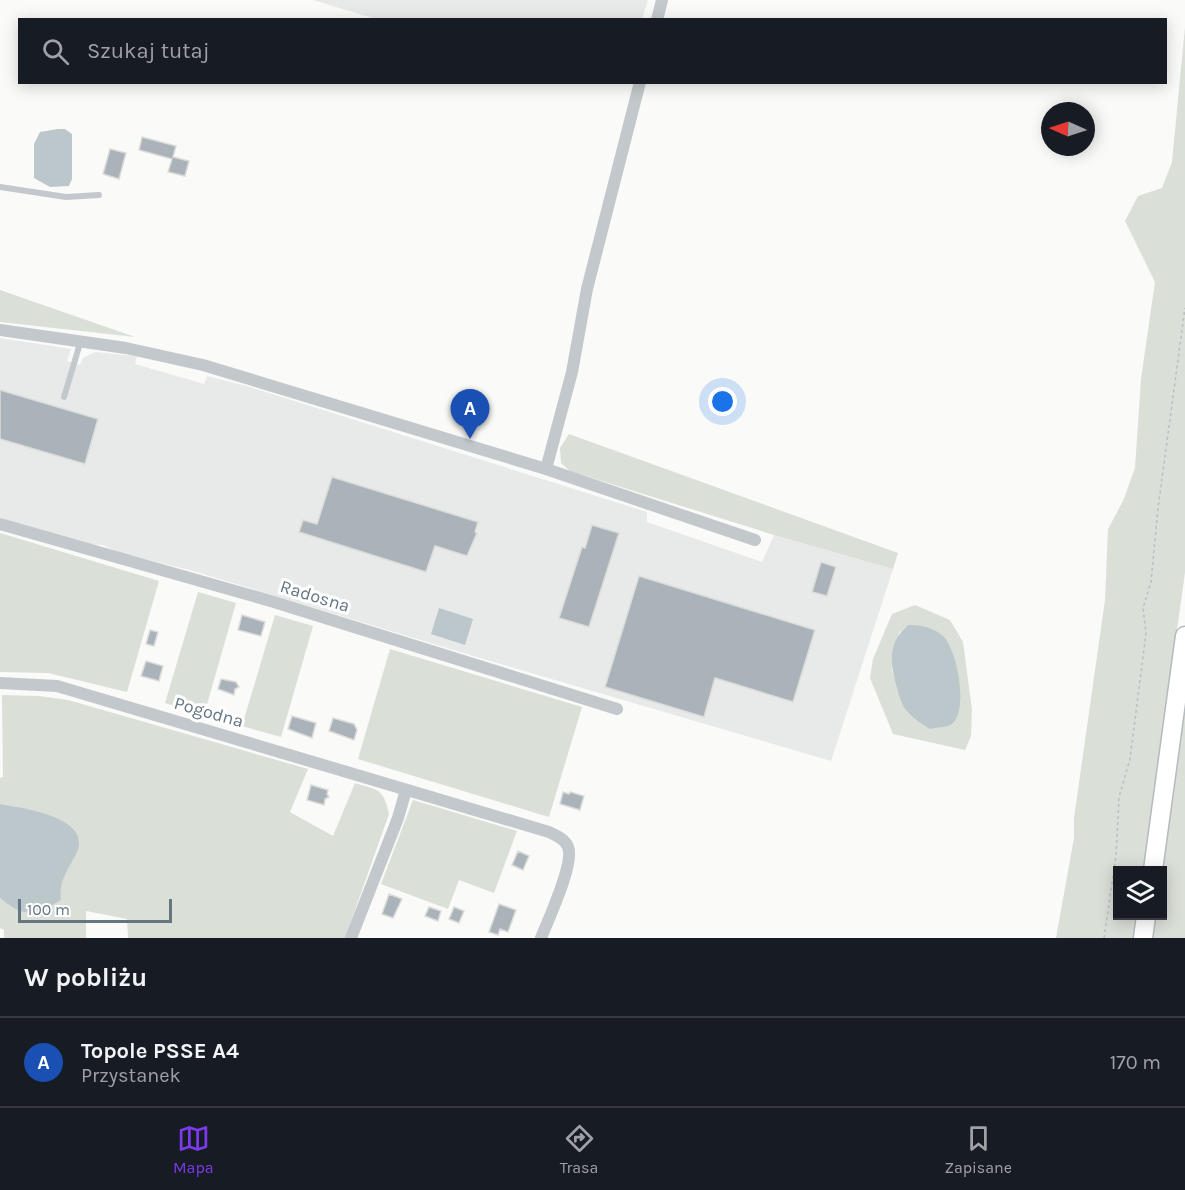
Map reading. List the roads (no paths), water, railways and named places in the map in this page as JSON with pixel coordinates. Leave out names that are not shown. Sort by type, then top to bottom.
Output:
[{"type":"main road","points":[[1154,866],[1185,636]]},
{"type":"main road","points":[[1143,938],[1145,920]]},
{"type":"street","points":[[658,18],[662,0]]},
{"type":"street","points":[[546,469],[572,372],[587,289],[639,84]]},
{"type":"street","points":[[0,330],[153,352],[203,365],[546,469],[755,540]]},
{"type":"street","name":"Radosna","points":[[0,524],[274,602],[617,709]]},
{"type":"street","name":"Pogodna","points":[[0,683],[57,686],[529,825],[563,840],[568,845],[570,854],[567,868],[541,938]]},
{"type":"street","points":[[351,938],[398,818],[406,790]]},
{"type":"lane","points":[[0,187],[66,197],[99,195]]},
{"type":"lane","points":[[64,397],[81,340]]},
{"type":"place","name":"Topole PSSE A4","points":[[470,439]]}]
